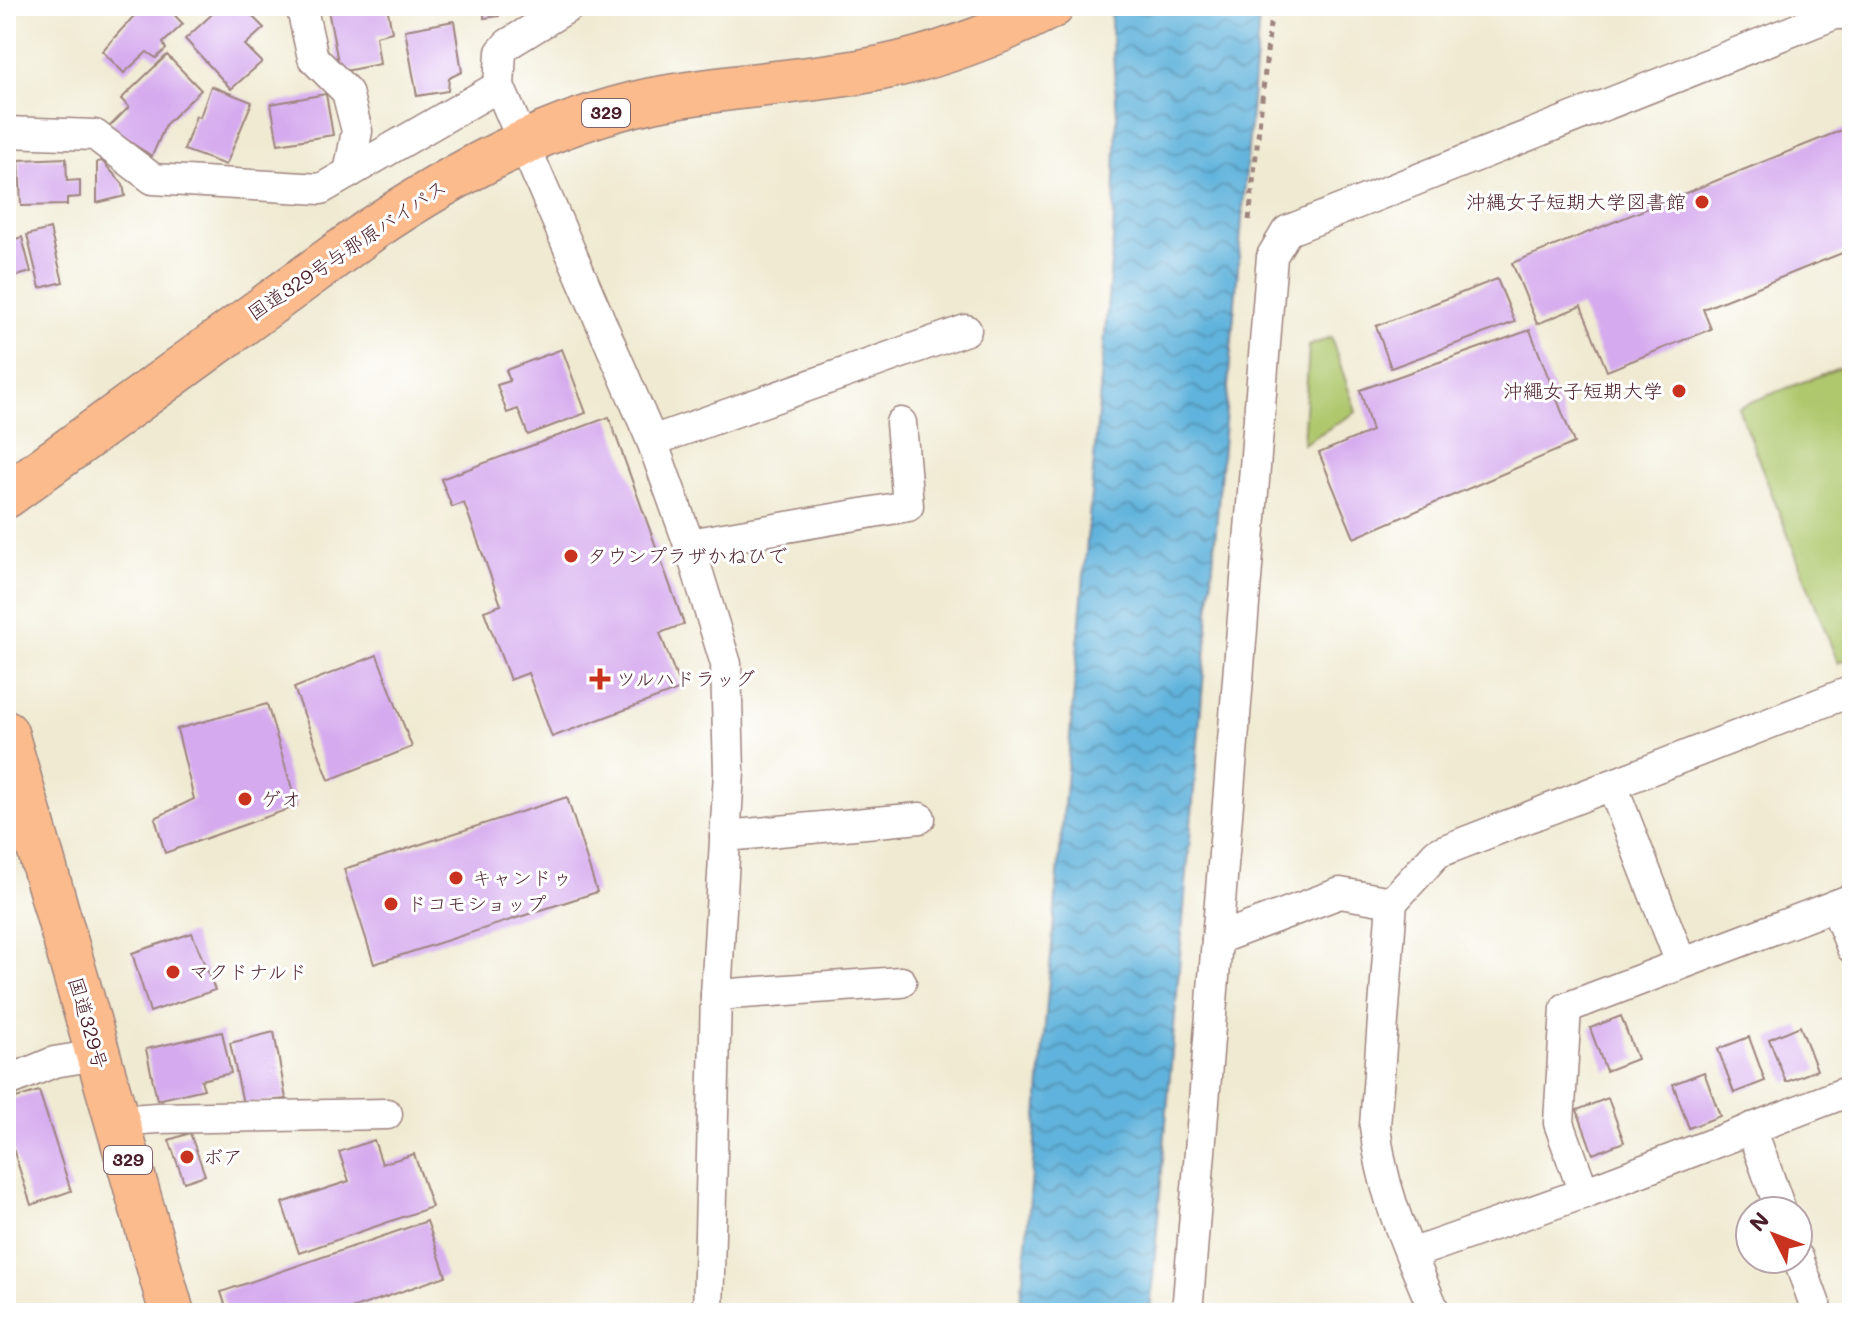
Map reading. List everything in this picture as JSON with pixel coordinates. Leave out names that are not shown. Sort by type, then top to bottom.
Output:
[{"type":"highway","name":"国道329号与那原バイパス","points":[[6,496],[423,194],[524,142],[651,101],[882,68],[950,49],[1016,25],[1052,6]]},
{"type":"highway","name":"国道329号","points":[[6,733],[172,1313]]},
{"type":"street","points":[[570,6],[508,44],[501,52],[499,86],[652,441],[689,544],[726,664],[729,772],[716,995],[708,1313]]},
{"type":"street","points":[[302,9],[313,58],[347,92],[357,131],[349,173]]},
{"type":"street","points":[[1187,1313],[1272,256],[1287,231],[1835,14],[1852,14]]},
{"type":"street","points":[[6,132],[95,135],[153,179],[321,189],[499,86]]},
{"type":"street","points":[[652,441],[966,330]]},
{"type":"street","points":[[689,544],[908,506],[901,423]]},
{"type":"street","points":[[1435,1313],[1390,1206],[1379,1163],[1375,1126],[1392,902],[1437,853],[1852,691]]},
{"type":"street","points":[[1612,785],[1681,963]]},
{"type":"street","points":[[725,836],[920,818]]},
{"type":"street","points":[[1217,939],[1340,893],[1392,902]]},
{"type":"street","points":[[1584,1193],[1559,1123],[1566,1008],[1844,902],[1852,948]]},
{"type":"street","points":[[716,995],[901,982]]},
{"type":"street","points":[[6,1082],[54,1062],[97,1055]]},
{"type":"street","points":[[1411,1254],[1584,1193],[1852,1090]]},
{"type":"street","points":[[117,1121],[387,1114]]},
{"type":"street","points":[[1751,1128],[1775,1195]]},
{"type":"street","points":[[1804,1275],[1818,1313]]},
{"type":"path","points":[[1249,220],[1272,6]]},
{"type":"green space","points":[[1331,337],[1356,412],[1303,444],[1309,346]]},
{"type":"green space","points":[[1852,363],[1852,657],[1838,663],[1738,407]]},
{"type":"water","points":[[1110,6],[1260,6],[1150,1313],[1020,1313],[1113,241],[1117,116]]},
{"type":"building","points":[[143,6],[166,6],[183,24],[163,43],[166,49],[156,58],[147,52],[124,73],[102,51]]},
{"type":"building","points":[[221,6],[242,6],[264,28],[245,45],[262,62],[231,89],[185,39]]},
{"type":"building","points":[[387,6],[392,32],[376,36],[380,64],[340,72],[328,10]]},
{"type":"building","points":[[479,6],[501,6],[499,16],[484,18],[484,10],[480,10]]},
{"type":"building","points":[[454,21],[462,72],[449,78],[448,91],[417,96],[405,30]]},
{"type":"building","points":[[167,55],[201,90],[166,124],[152,156],[108,128],[129,107],[121,99]]},
{"type":"building","points":[[211,86],[252,102],[226,165],[184,150]]},
{"type":"building","points":[[326,94],[333,135],[278,144],[271,104]]},
{"type":"building","points":[[1852,126],[1852,249],[1703,309],[1711,329],[1607,371],[1581,306],[1537,324],[1512,263]]},
{"type":"building","points":[[66,158],[67,181],[80,180],[80,197],[67,198],[67,205],[21,206],[19,160]]},
{"type":"building","points":[[102,161],[123,184],[125,196],[97,203],[97,162]]},
{"type":"building","points":[[50,229],[63,282],[40,288],[27,235]]},
{"type":"building","points":[[22,237],[31,272],[6,279],[6,242]]},
{"type":"building","points":[[1497,279],[1515,322],[1391,368],[1376,326]]},
{"type":"building","points":[[1530,330],[1574,443],[1354,538],[1319,453],[1372,431],[1360,390]]},
{"type":"building","points":[[562,349],[586,413],[528,435],[518,409],[507,413],[497,385],[510,381],[506,370]]},
{"type":"building","name":"タウンプラザかねひで","points":[[609,417],[684,624],[660,633],[681,689],[552,737],[528,673],[510,680],[484,611],[501,605],[464,503],[452,507],[441,479]]},
{"type":"building","points":[[377,655],[412,747],[329,780],[294,688]]},
{"type":"building","points":[[267,704],[297,806],[165,853],[155,818],[194,799],[177,729]]},
{"type":"building","points":[[567,797],[597,892],[374,964],[344,869]]},
{"type":"building","name":"マクドナルド","points":[[192,933],[215,990],[150,1012],[132,953]]},
{"type":"building","points":[[1621,1016],[1637,1059],[1606,1071],[1590,1028]]},
{"type":"building","points":[[1800,1026],[1817,1070],[1786,1082],[1769,1039]]},
{"type":"building","points":[[222,1032],[231,1073],[201,1080],[204,1089],[157,1100],[146,1049]]},
{"type":"building","points":[[274,1032],[286,1099],[243,1104],[230,1043]]},
{"type":"building","points":[[1749,1037],[1765,1081],[1734,1093],[1718,1049]]},
{"type":"building","points":[[1704,1072],[1720,1116],[1689,1128],[1673,1084]]},
{"type":"building","points":[[39,1091],[71,1191],[31,1205],[6,1127],[6,1101]]},
{"type":"building","points":[[1608,1098],[1624,1142],[1593,1154],[1577,1110]]},
{"type":"building","name":"ボア","points":[[190,1133],[205,1175],[184,1182],[169,1140]]},
{"type":"building","points":[[374,1140],[382,1164],[414,1154],[432,1207],[299,1253],[282,1203],[349,1181],[339,1152]]},
{"type":"building","points":[[427,1221],[446,1276],[340,1313],[228,1313],[221,1292]]},
{"type":"place","name":"沖縄女子短期大学図書館","points":[[1702,202]]},
{"type":"place","name":"沖繩女子短期大学","points":[[1679,391]]},
{"type":"place","name":"タウンプラザかねひで","points":[[571,556]]},
{"type":"place","name":"ツルハドラッグ","points":[[600,679]]},
{"type":"place","name":"ゲオ","points":[[245,799]]},
{"type":"place","name":"キャンドゥ","points":[[456,878]]},
{"type":"place","name":"ドコモショップ","points":[[391,904]]},
{"type":"place","name":"マクドナルド","points":[[173,972]]},
{"type":"place","name":"ボア","points":[[187,1157]]}]
